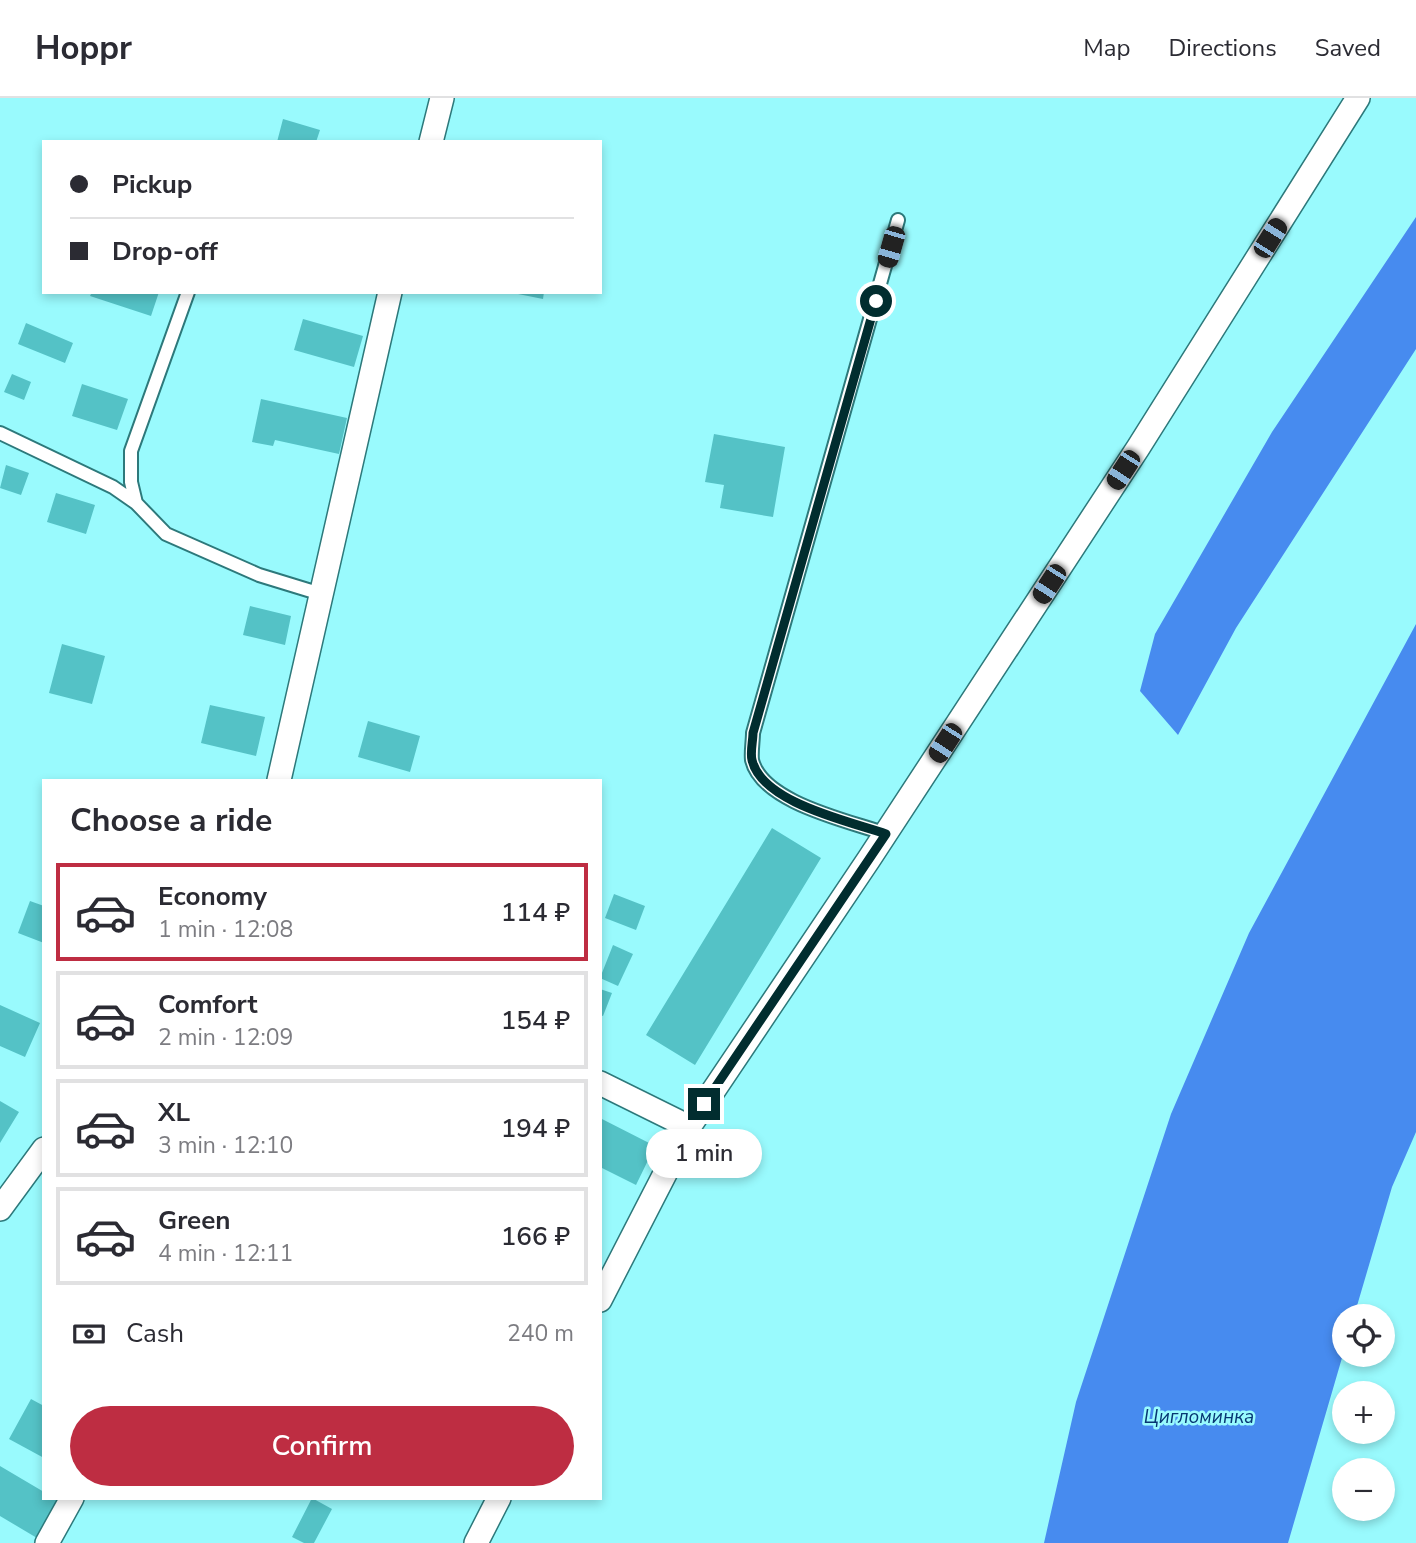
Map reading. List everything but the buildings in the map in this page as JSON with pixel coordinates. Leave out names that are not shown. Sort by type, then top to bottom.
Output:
[{"type":"street","points":[[432,140],[442,98]]},
{"type":"street","points":[[602,1296],[689,1127],[886,834],[1138,448],[1358,98]]},
{"type":"street","points":[[279,779],[390,294]]},
{"type":"street","points":[[602,1084],[689,1127]]},
{"type":"street","points":[[0,1209],[42,1152]]},
{"type":"street","points":[[47,1543],[71,1500]]},
{"type":"street","points":[[476,1543],[498,1500]]},
{"type":"lane","points":[[886,834],[782,797],[760,775],[752,760],[753,733],[898,220]]},
{"type":"lane","points":[[136,503],[131,482],[131,451],[187,294]]},
{"type":"lane","points":[[0,433],[113,487],[136,503],[166,534],[259,575],[321,594]]},
{"type":"water","points":[[1416,217],[1416,349],[1236,628],[1178,735],[1140,691],[1155,634],[1272,432]]},
{"type":"water","name":"Цигломинка","points":[[1416,624],[1416,1132],[1392,1187],[1358,1304],[1332,1304],[1332,1367],[1339,1367],[1335,1381],[1332,1381],[1332,1392],[1288,1543],[1044,1543],[1076,1402],[1171,1114],[1249,933]]},
{"type":"route","points":[[704,1104],[886,834],[782,797],[760,775],[752,760],[753,733],[876,301]]}]
